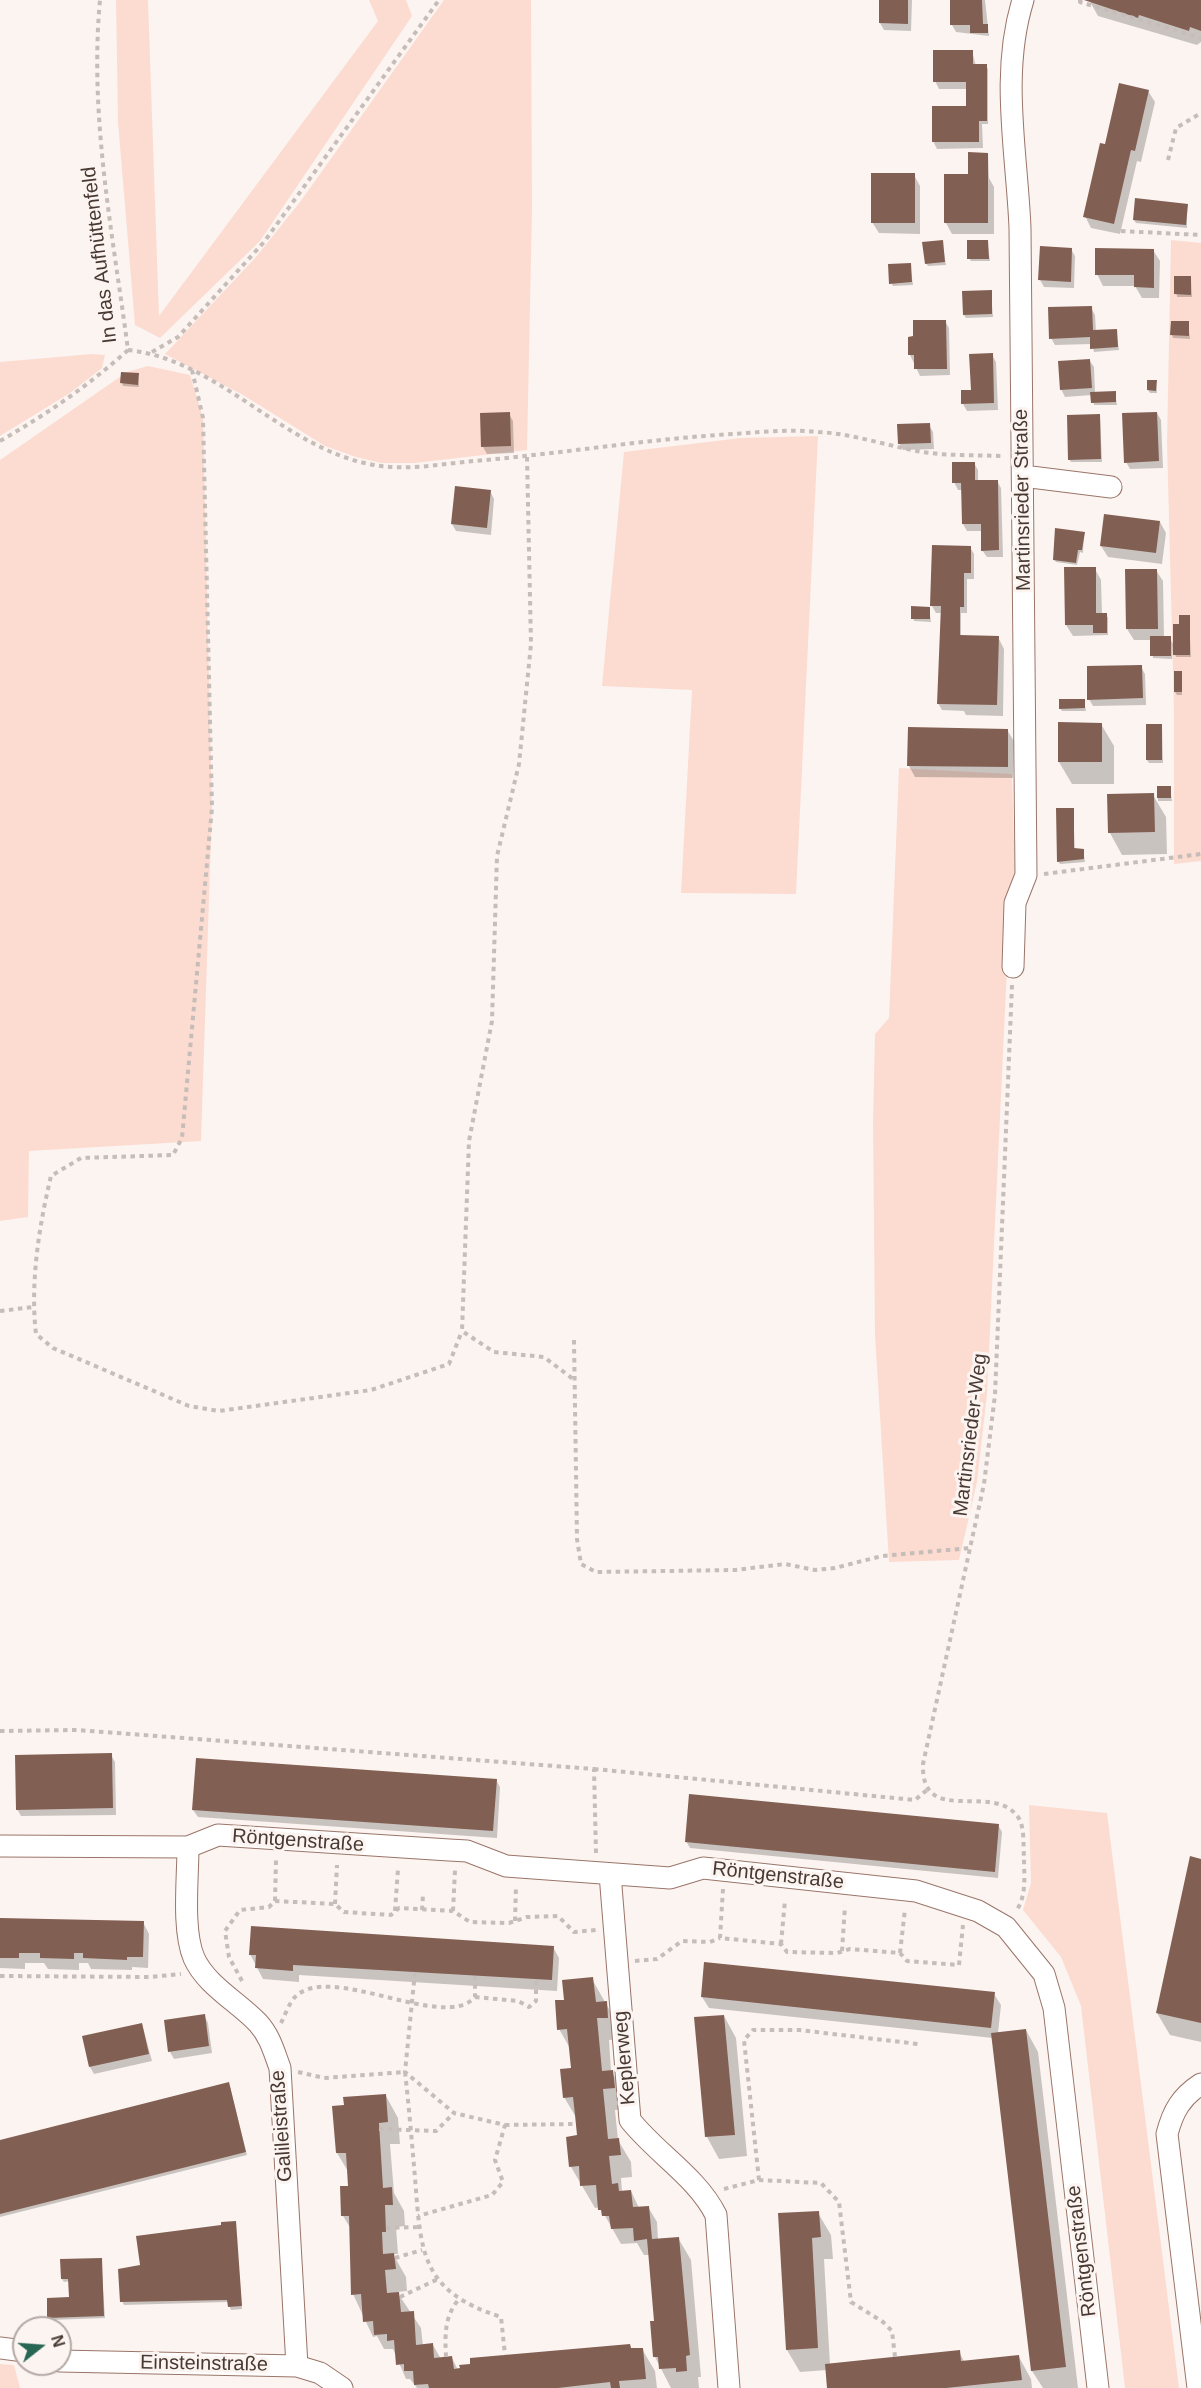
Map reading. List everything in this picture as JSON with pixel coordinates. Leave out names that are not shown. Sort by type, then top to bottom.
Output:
[{"type":"street","name":"Martinsrieder Straße","points":[[1013,967],[1015,903],[1026,875],[1019,208],[1018,179],[1012,148],[1012,65],[1023,0]]},
{"type":"street","points":[[1023,466],[1111,487]]},
{"type":"street","name":"Röntgenstraße","points":[[0,1846],[188,1847],[218,1835],[456,1851],[517,1867],[603,1874],[670,1878],[703,1868],[725,1870],[907,1890],[965,1906],[1006,1927],[1044,1974],[1054,2008],[1098,2388]]},
{"type":"street","name":"Galileistraße","points":[[188,1847],[188,1934],[193,1956],[202,1972],[259,2024],[271,2042],[280,2068],[297,2366]]},
{"type":"street","name":"Keplerweg","points":[[603,1874],[615,1929],[630,2120],[646,2140],[705,2194],[716,2215],[729,2388]]},
{"type":"street","points":[[1198,2388],[1167,2134],[1172,2113],[1187,2093],[1201,2084]]},
{"type":"street","name":"Einsteinstraße","points":[[72,2361],[297,2366],[320,2373],[342,2388]]},
{"type":"path","name":"In das Aufhüttenfeld","points":[[0,441],[51,412],[92,382],[128,350],[98,99],[100,0]]},
{"type":"path","points":[[152,353],[178,337],[264,242],[440,0]]},
{"type":"path","points":[[1080,0],[1080,2],[1201,38]]},
{"type":"path","points":[[1168,160],[1176,128],[1201,113]]},
{"type":"path","points":[[1121,231],[1201,235]]},
{"type":"path","points":[[128,350],[152,353],[192,370],[323,447],[352,459],[375,465],[412,466],[527,457],[732,434],[818,431],[924,452],[1023,466]]},
{"type":"path","points":[[192,370],[203,418],[212,808],[182,1138],[173,1155],[81,1158],[51,1176],[45,1203],[33,1307],[36,1334],[53,1348],[189,1406],[219,1411],[371,1390],[449,1364],[462,1331],[469,1141],[492,1021],[497,856],[519,764],[531,644],[527,457]]},
{"type":"path","points":[[1026,875],[1201,854]]},
{"type":"path","name":"Martinsrieder-Weg","points":[[927,1790],[922,1780],[922,1764],[984,1484],[995,1395],[1013,967]]},
{"type":"path","points":[[0,1311],[33,1307]]},
{"type":"path","points":[[462,1331],[494,1352],[544,1357],[573,1379]]},
{"type":"path","points":[[574,1340],[577,1539],[581,1564],[597,1572],[735,1570],[785,1564],[814,1570],[835,1568],[882,1556],[970,1548]]},
{"type":"path","points":[[0,1731],[77,1730],[594,1769],[915,1800],[927,1790],[936,1797],[950,1800],[999,1804],[1015,1814],[1023,1829],[1025,1884],[1019,1906],[1006,1927]]},
{"type":"path","points":[[594,1769],[603,1874]]},
{"type":"path","points":[[453,1911],[456,1851]]},
{"type":"path","points":[[236,2004],[245,1987],[229,1957],[225,1931],[240,1910],[269,1907],[275,1901],[276,1860]]},
{"type":"path","points":[[335,1904],[337,1865]]},
{"type":"path","points":[[514,1921],[517,1867]]},
{"type":"path","points":[[395,1912],[398,1869]]},
{"type":"path","points":[[720,1938],[725,1870]]},
{"type":"path","points":[[900,1953],[907,1890]]},
{"type":"path","points":[[422,1910],[423,1895]]},
{"type":"path","points":[[785,1900],[781,1944],[787,1952],[837,1953],[850,1949],[900,1953],[907,1961],[959,1965],[965,1906]]},
{"type":"path","points":[[275,1901],[335,1904],[344,1912],[391,1915],[399,1908],[453,1911],[470,1922],[514,1921],[527,1917],[558,1916],[574,1932],[615,1929]]},
{"type":"path","points":[[842,1951],[845,1906]]},
{"type":"path","points":[[617,1962],[657,1959],[682,1941],[710,1942],[720,1938],[781,1944]]},
{"type":"path","points":[[0,1976],[150,1977],[202,1972]]},
{"type":"path","points":[[415,1972],[405,2072],[422,2250],[438,2279],[459,2299],[475,2308],[501,2317],[505,2355]]},
{"type":"path","points":[[271,2042],[294,1998],[314,1986],[356,1990],[412,2003],[451,2007],[470,2002],[475,1997],[475,1976]]},
{"type":"path","points":[[475,1997],[518,2001],[529,2007],[536,2001],[536,1979]]},
{"type":"path","points":[[759,2180],[744,2040],[753,2030],[799,2030],[918,2044]]},
{"type":"path","points":[[280,2068],[324,2078],[405,2072],[454,2113],[505,2125],[576,2124]]},
{"type":"path","points":[[379,2128],[436,2131],[454,2113]]},
{"type":"path","points":[[418,2216],[492,2195],[503,2182],[495,2160],[505,2125]]},
{"type":"path","points":[[705,2194],[759,2180],[821,2183],[839,2202],[851,2302],[883,2322],[892,2331],[895,2357]]},
{"type":"path","points":[[386,2228],[418,2227]]},
{"type":"path","points":[[395,2258],[422,2250]]},
{"type":"path","points":[[400,2297],[438,2279]]},
{"type":"path","points":[[446,2357],[444,2332],[450,2310],[459,2299]]},
{"type":"shaded area","points":[[116,0],[148,0],[159,316],[378,21],[369,0],[406,0],[412,16],[260,241],[160,338],[135,325],[118,122]]},
{"type":"shaded area","points":[[444,0],[531,0],[532,208],[527,450],[414,463],[381,463],[325,446],[243,395],[165,354],[256,257],[300,202]]},
{"type":"shaded area","points":[[1171,240],[1201,243],[1201,861],[1174,864],[1174,711],[1167,442]]},
{"type":"shaded area","points":[[92,354],[105,355],[102,368],[70,393],[0,436],[0,362]]},
{"type":"shaded area","points":[[148,366],[190,375],[203,418],[212,808],[201,1141],[29,1151],[28,1217],[0,1221],[0,460],[127,372]]},
{"type":"shaded area","points":[[818,436],[796,894],[681,893],[692,690],[602,686],[624,452],[741,438]]},
{"type":"shaded area","points":[[899,768],[1012,774],[1015,871],[1011,883],[987,1394],[977,1482],[959,1560],[889,1562],[875,1335],[873,1122],[875,1034],[889,1018]]},
{"type":"shaded area","points":[[1029,1805],[1107,1813],[1179,2388],[1125,2388],[1081,2006],[1061,1957],[1023,1910],[1031,1883]]},
{"type":"shaded area","points":[[0,2364],[12,2365],[12,2376],[17,2376],[20,2388],[0,2388]]},
{"type":"building","points":[[879,0],[908,0],[908,24],[879,23]]},
{"type":"building","points":[[950,0],[982,0],[983,24],[988,24],[988,33],[970,33],[970,25],[950,25]]},
{"type":"building","points":[[1084,0],[1201,0],[1201,31],[1190,27],[1189,31],[1139,15],[1138,18]]},
{"type":"building","points":[[933,50],[973,50],[973,64],[987,64],[987,121],[979,121],[979,142],[932,142],[932,106],[966,106],[966,82],[933,82]]},
{"type":"building","points":[[1119,83],[1149,90],[1135,151],[1131,150],[1114,224],[1083,217],[1100,143],[1105,144]]},
{"type":"building","points":[[968,152],[988,153],[988,223],[944,223],[944,174],[968,174]]},
{"type":"building","points":[[871,173],[915,173],[915,223],[871,223]]},
{"type":"building","points":[[1135,198],[1188,204],[1186,225],[1133,220]]},
{"type":"building","points":[[943,240],[945,262],[925,264],[922,242]]},
{"type":"building","points":[[967,240],[988,240],[989,259],[967,259]]},
{"type":"building","points":[[1040,246],[1072,248],[1071,282],[1038,280]]},
{"type":"building","points":[[1095,248],[1154,249],[1154,288],[1134,287],[1134,275],[1095,275]]},
{"type":"building","points":[[911,263],[912,282],[889,284],[888,264]]},
{"type":"building","points":[[1174,276],[1191,276],[1191,295],[1174,294]]},
{"type":"building","points":[[992,290],[992,314],[963,315],[962,291]]},
{"type":"building","points":[[1092,306],[1093,330],[1117,329],[1118,347],[1090,349],[1090,337],[1049,339],[1048,307]]},
{"type":"building","points":[[913,320],[946,320],[947,369],[914,369],[914,355],[908,355],[908,337],[913,336]]},
{"type":"building","points":[[1171,321],[1189,321],[1189,336],[1170,335]]},
{"type":"building","points":[[993,353],[994,403],[961,404],[961,390],[971,390],[969,354]]},
{"type":"building","points":[[1090,359],[1092,388],[1060,390],[1058,361]]},
{"type":"building","points":[[121,372],[139,373],[138,385],[120,383]]},
{"type":"building","points":[[1147,380],[1157,380],[1156,391],[1147,390]]},
{"type":"building","points":[[1116,391],[1116,402],[1091,403],[1090,392]]},
{"type":"building","points":[[510,412],[511,446],[481,447],[480,413]]},
{"type":"building","points":[[1157,412],[1159,461],[1124,463],[1122,413]]},
{"type":"building","points":[[1100,414],[1101,459],[1068,460],[1067,415]]},
{"type":"building","points":[[930,423],[931,443],[898,444],[897,424]]},
{"type":"building","points":[[952,462],[975,462],[975,480],[998,480],[999,550],[981,551],[981,524],[962,524],[961,483],[952,483]]},
{"type":"building","points":[[455,486],[491,490],[487,528],[451,524]]},
{"type":"building","points":[[1104,514],[1160,521],[1156,553],[1100,546]]},
{"type":"building","points":[[1055,528],[1085,532],[1082,550],[1078,550],[1076,563],[1053,560]]},
{"type":"building","points":[[932,545],[971,546],[971,573],[964,573],[964,607],[960,607],[960,635],[999,636],[997,705],[937,704],[941,606],[930,606]]},
{"type":"building","points":[[1064,567],[1096,567],[1096,613],[1107,613],[1107,633],[1093,633],[1093,625],[1065,625]]},
{"type":"building","points":[[1125,569],[1157,569],[1158,629],[1126,629]]},
{"type":"building","points":[[911,606],[930,607],[930,619],[911,619]]},
{"type":"building","points":[[1179,615],[1190,615],[1190,655],[1173,655],[1173,624],[1179,624]]},
{"type":"building","points":[[1150,636],[1171,636],[1171,656],[1150,656]]},
{"type":"building","points":[[1142,665],[1143,698],[1087,700],[1087,666]]},
{"type":"building","points":[[1174,671],[1182,671],[1182,692],[1174,692]]},
{"type":"building","points":[[1059,699],[1085,699],[1085,708],[1059,709]]},
{"type":"building","points":[[1058,722],[1102,723],[1102,762],[1058,762]]},
{"type":"building","points":[[1146,724],[1162,724],[1162,760],[1146,760]]},
{"type":"building","points":[[908,727],[1008,729],[1008,767],[907,766]]},
{"type":"building","points":[[1157,786],[1171,786],[1171,798],[1157,798]]},
{"type":"building","points":[[1154,793],[1155,832],[1108,833],[1107,794]]},
{"type":"building","points":[[1056,808],[1074,808],[1074,848],[1084,849],[1084,859],[1057,862]]},
{"type":"building","points":[[112,1753],[113,1808],[16,1810],[15,1755]]},
{"type":"building","points":[[196,1758],[497,1779],[493,1831],[192,1810]]},
{"type":"building","points":[[689,1794],[999,1824],[995,1872],[685,1842]]},
{"type":"building","points":[[1190,1856],[1201,1859],[1201,2023],[1156,2013]]},
{"type":"building","points":[[0,1918],[144,1921],[143,1957],[127,1957],[127,1960],[83,1958],[83,1953],[74,1953],[74,1959],[40,1958],[40,1953],[19,1953],[19,1958],[0,1958]]},
{"type":"building","points":[[251,1926],[554,1946],[552,1980],[293,1965],[293,1971],[255,1968],[256,1955],[249,1955]]},
{"type":"building","points":[[704,1962],[995,1992],[991,2028],[701,1997]]},
{"type":"building","points":[[593,1977],[596,2002],[607,2001],[608,2018],[597,2018],[602,2071],[613,2070],[615,2088],[603,2089],[608,2139],[619,2138],[621,2155],[609,2156],[612,2184],[618,2183],[619,2191],[631,2190],[633,2207],[649,2206],[652,2239],[679,2237],[690,2355],[686,2356],[687,2371],[676,2372],[676,2368],[659,2369],[658,2357],[653,2357],[650,2321],[654,2321],[647,2239],[634,2241],[633,2228],[611,2229],[609,2216],[602,2216],[601,2210],[598,2210],[596,2185],[580,2186],[579,2166],[569,2167],[566,2137],[577,2135],[573,2097],[563,2098],[560,2069],[571,2068],[567,2029],[557,2030],[555,2000],[564,2000],[562,1980]]},
{"type":"building","points":[[205,2014],[209,2046],[168,2052],[164,2020]]},
{"type":"building","points":[[724,2015],[735,2135],[705,2137],[694,2017]]},
{"type":"building","points":[[142,2023],[149,2054],[89,2067],[82,2036]]},
{"type":"building","points":[[1026,2029],[1066,2367],[1031,2371],[991,2033]]},
{"type":"building","points":[[229,2082],[246,2152],[0,2214],[0,2140]]},
{"type":"building","points":[[386,2094],[388,2122],[379,2123],[383,2188],[392,2187],[393,2205],[385,2205],[386,2232],[382,2232],[383,2254],[394,2253],[396,2269],[385,2270],[387,2293],[399,2292],[401,2312],[414,2311],[416,2345],[433,2343],[434,2358],[452,2356],[454,2369],[460,2368],[459,2365],[470,2364],[470,2358],[630,2344],[631,2348],[643,2348],[646,2379],[619,2381],[620,2388],[611,2388],[610,2382],[558,2388],[429,2388],[428,2384],[414,2385],[413,2371],[404,2371],[404,2364],[396,2365],[394,2340],[387,2341],[387,2334],[374,2335],[373,2321],[363,2322],[361,2294],[351,2295],[349,2216],[341,2216],[340,2186],[348,2186],[346,2153],[336,2153],[332,2106],[344,2105],[343,2097]]},
{"type":"building","points":[[819,2211],[821,2237],[812,2238],[818,2348],[786,2350],[778,2213]]},
{"type":"building","points":[[236,2221],[242,2306],[228,2307],[227,2300],[120,2302],[118,2269],[140,2265],[136,2236]]},
{"type":"building","points":[[102,2258],[104,2316],[47,2316],[47,2298],[69,2297],[68,2279],[61,2279],[60,2259]]},
{"type":"building","points":[[960,2350],[961,2361],[1019,2355],[1022,2380],[946,2388],[827,2388],[825,2364]]}]
